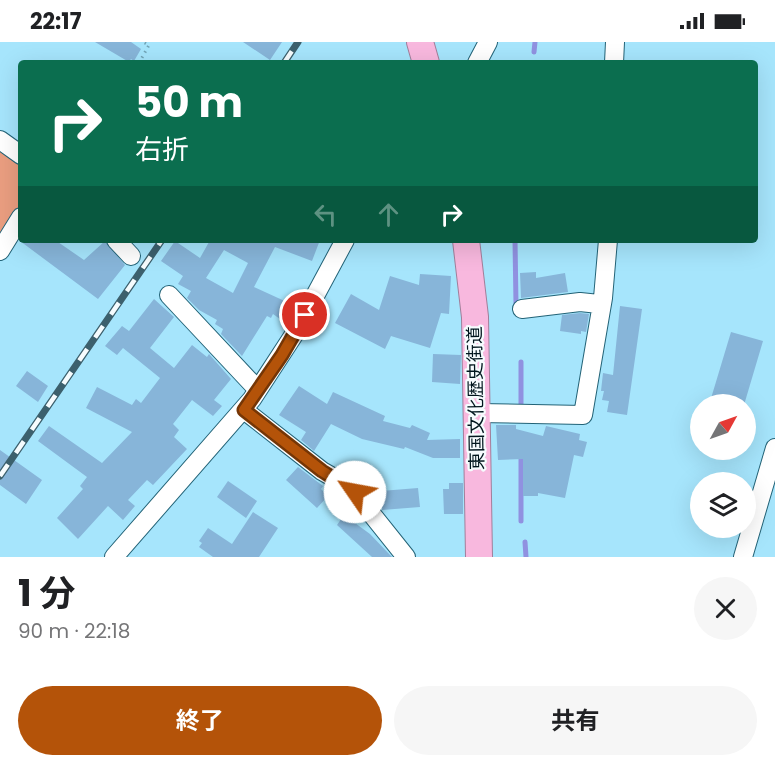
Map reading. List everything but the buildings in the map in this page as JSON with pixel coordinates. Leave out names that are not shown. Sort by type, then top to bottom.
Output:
[{"type":"highway","points":[[420,42],[425,60]]},
{"type":"highway","name":"東国文化歴史街道","points":[[466,243],[475,317],[479,557]]},
{"type":"street","points":[[479,60],[488,42]]},
{"type":"street","points":[[614,60],[615,42]]},
{"type":"street","points":[[0,140],[18,153]]},
{"type":"street","points":[[0,251],[18,223]]},
{"type":"street","points":[[119,243],[131,256]]},
{"type":"street","points":[[114,557],[244,410],[295,333],[343,243]]},
{"type":"street","points":[[478,413],[582,415],[600,304],[603,298],[608,243]]},
{"type":"street","points":[[169,295],[258,390]]},
{"type":"street","points":[[522,309],[580,302],[600,304]]},
{"type":"street","points":[[244,410],[322,471],[350,487],[406,557]]},
{"type":"street","points":[[743,557],[775,448]]},
{"type":"path","points":[[141,60],[149,45],[143,42]]},
{"type":"shaded area","points":[[0,149],[18,161],[18,211],[0,239]]},
{"type":"waterway","points":[[534,52],[535,42]]},
{"type":"waterway","points":[[515,243],[516,304]]},
{"type":"waterway","points":[[521,362],[521,409]]},
{"type":"waterway","points":[[521,453],[521,521]]},
{"type":"waterway","points":[[525,542],[526,557]]},
{"type":"railway","points":[[286,60],[298,42]]},
{"type":"railway","points":[[0,476],[160,243]]},
{"type":"route","points":[[305,315],[282,355],[244,410],[322,471],[355,492]]}]
